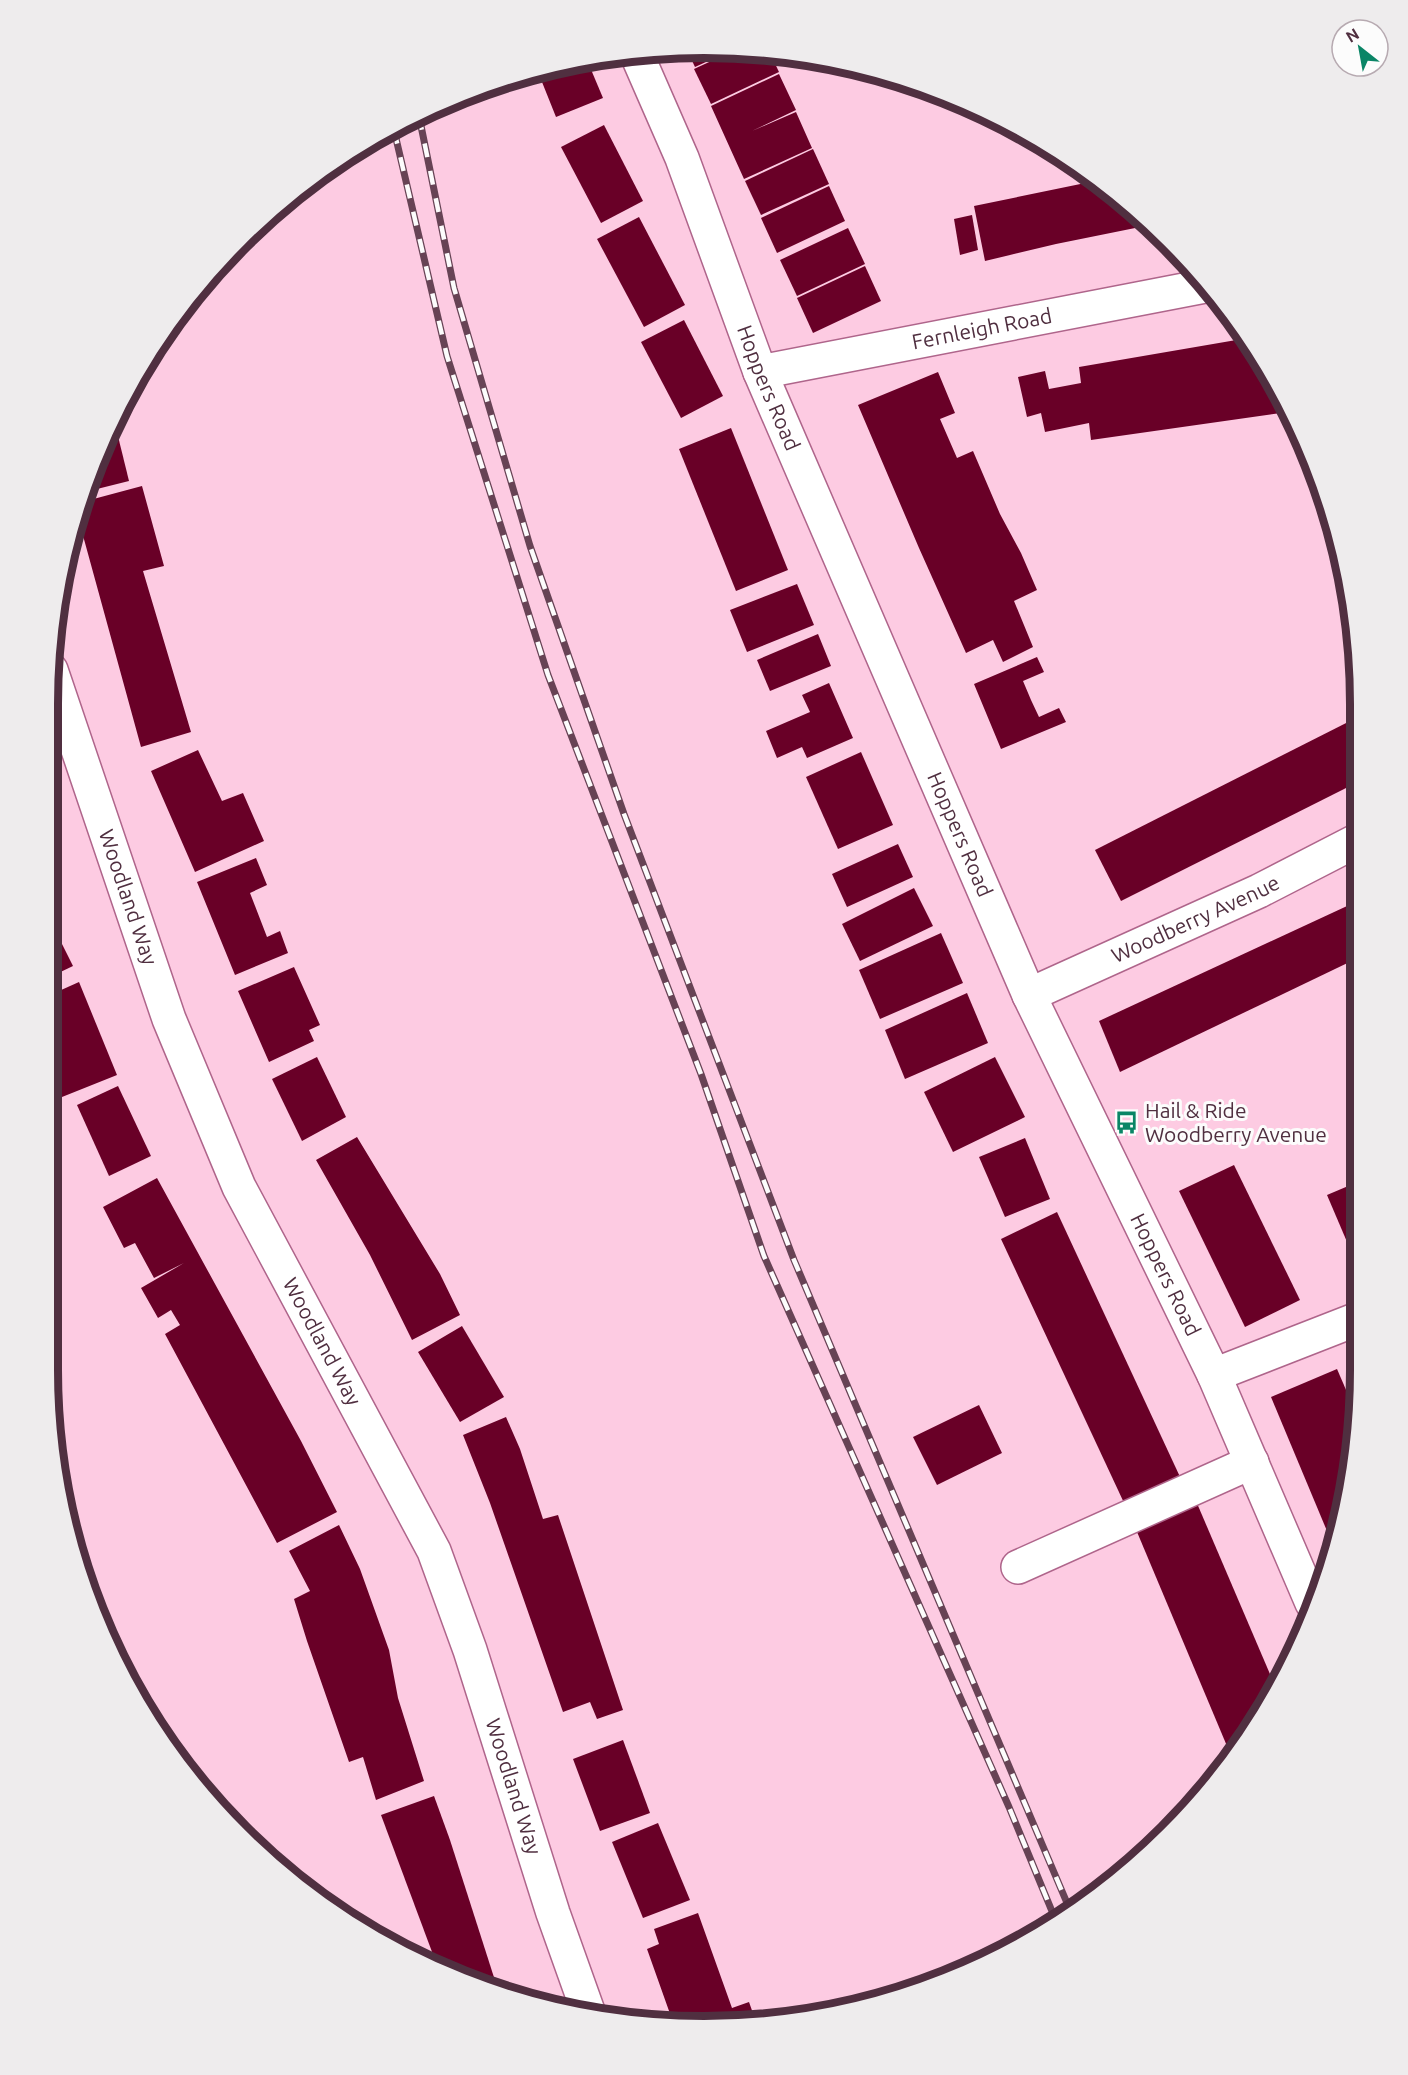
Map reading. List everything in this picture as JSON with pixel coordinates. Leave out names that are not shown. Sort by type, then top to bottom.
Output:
[{"type":"street","name":"Hoppers Road","points":[[640,62],[682,158],[760,372],[1029,995],[1214,1375],[1309,1595]]},
{"type":"street","name":"Fernleigh Road","points":[[760,372],[1197,288]]},
{"type":"street","name":"Woodland Way","points":[[59,694],[169,1019],[239,1187],[434,1551],[470,1650],[553,1913],[586,2005]]},
{"type":"street","name":"Woodberry Avenue","points":[[1029,995],[1259,891],[1349,845]]},
{"type":"street","points":[[1214,1375],[1349,1322]]},
{"type":"street","points":[[1018,1566],[1252,1462]]},
{"type":"building","points":[[714,58],[695,67],[691,59]]},
{"type":"building","points":[[717,59],[775,63],[779,72],[711,104],[694,69]]},
{"type":"building","points":[[591,69],[603,98],[556,117],[541,79]]},
{"type":"building","points":[[779,74],[796,110],[752,131],[796,112],[812,148],[744,179],[711,106]]},
{"type":"building","points":[[604,125],[643,201],[601,223],[561,147]]},
{"type":"building","points":[[813,149],[829,184],[761,215],[745,181]]},
{"type":"building","points":[[1085,183],[1139,227],[985,261],[974,206]]},
{"type":"building","points":[[829,186],[845,221],[777,253],[761,218]]},
{"type":"building","points":[[972,215],[978,250],[960,255],[954,219]]},
{"type":"building","points":[[639,217],[685,305],[644,327],[597,239]]},
{"type":"building","points":[[848,228],[865,264],[797,296],[780,260]]},
{"type":"building","points":[[865,266],[881,301],[813,333],[797,298]]},
{"type":"building","points":[[684,320],[723,396],[681,418],[641,342]]},
{"type":"building","points":[[1237,340],[1280,413],[1091,440],[1089,423],[1045,432],[1041,413],[1027,417],[1018,377],[1045,371],[1049,389],[1081,383],[1079,367]]},
{"type":"building","points":[[938,372],[955,413],[940,419],[957,458],[973,451],[1000,514],[1021,553],[1037,590],[1014,601],[1033,647],[1003,662],[993,640],[966,653],[858,405]]},
{"type":"building","points":[[731,428],[788,570],[736,591],[679,449]]},
{"type":"building","points":[[118,435],[129,481],[96,489]]},
{"type":"building","points":[[142,486],[164,566],[143,571],[191,732],[141,747],[82,531],[92,499]]},
{"type":"building","points":[[797,584],[814,625],[747,652],[730,610]]},
{"type":"building","points":[[818,634],[831,666],[770,691],[757,660]]},
{"type":"building","points":[[1037,657],[1044,672],[1023,681],[1031,700],[1039,717],[1059,708],[1066,722],[1001,749],[974,684]]},
{"type":"building","points":[[829,683],[853,738],[807,758],[802,747],[777,758],[766,731],[810,712],[802,695]]},
{"type":"building","points":[[1349,722],[1349,787],[1121,901],[1095,850]]},
{"type":"building","points":[[198,750],[222,801],[243,793],[264,841],[195,872],[151,771]]},
{"type":"building","points":[[861,752],[893,825],[838,849],[806,777]]},
{"type":"building","points":[[898,844],[913,877],[847,907],[832,874]]},
{"type":"building","points":[[256,858],[267,885],[250,893],[267,937],[280,931],[288,953],[235,975],[197,882]]},
{"type":"building","points":[[914,888],[933,926],[860,961],[842,924]]},
{"type":"building","points":[[1349,905],[1349,962],[1120,1072],[1099,1021]]},
{"type":"building","points":[[941,933],[963,983],[880,1019],[859,970]]},
{"type":"building","points":[[59,938],[73,966],[59,973]]},
{"type":"building","points":[[294,967],[320,1025],[309,1030],[314,1041],[269,1062],[238,991]]},
{"type":"building","points":[[79,982],[117,1075],[59,1098],[59,991]]},
{"type":"building","points":[[967,993],[988,1043],[905,1079],[885,1030]]},
{"type":"building","points":[[317,1057],[346,1117],[302,1141],[272,1079]]},
{"type":"building","points":[[995,1057],[1025,1117],[953,1152],[924,1092]]},
{"type":"building","points":[[118,1086],[151,1156],[109,1176],[77,1105]]},
{"type":"building","points":[[357,1137],[440,1274],[460,1315],[412,1340],[370,1255],[316,1160]]},
{"type":"building","points":[[1025,1138],[1050,1199],[1005,1217],[979,1157]]},
{"type":"building","points":[[1234,1165],[1300,1300],[1245,1327],[1179,1191]]},
{"type":"building","points":[[157,1178],[301,1441],[337,1512],[277,1543],[165,1334],[180,1325],[171,1310],[158,1318],[141,1288],[184,1263],[154,1278],[135,1243],[124,1248],[103,1207]]},
{"type":"building","points":[[1349,1186],[1349,1247],[1327,1195]]},
{"type":"building","points":[[1057,1212],[1181,1479],[1125,1505],[1001,1239]]},
{"type":"building","points":[[462,1326],[504,1397],[460,1422],[418,1352]]},
{"type":"building","points":[[1337,1369],[1348,1395],[1344,1455],[1329,1535],[1271,1397]]},
{"type":"building","points":[[979,1405],[1002,1453],[937,1485],[913,1437]]},
{"type":"building","points":[[506,1417],[520,1449],[543,1519],[558,1515],[623,1710],[597,1719],[590,1702],[563,1712],[490,1503],[463,1435]]},
{"type":"building","points":[[1193,1494],[1272,1678],[1228,1748],[1132,1520]]},
{"type":"building","points":[[339,1525],[360,1569],[389,1650],[398,1698],[424,1781],[376,1800],[363,1757],[349,1762],[294,1599],[310,1591],[289,1551]]},
{"type":"building","points":[[623,1740],[650,1813],[600,1831],[573,1759]]},
{"type":"building","points":[[434,1796],[495,1981],[434,1957],[381,1815]]},
{"type":"building","points":[[658,1823],[690,1900],[643,1918],[612,1842]]},
{"type":"building","points":[[698,1913],[732,2008],[749,2002],[753,2014],[671,2015],[647,1949],[659,1944],[654,1929]]},
{"type":"railway","points":[[421,124],[454,288],[530,546],[624,814],[794,1260],[1068,1905]]},
{"type":"railway","points":[[396,137],[447,356],[548,675],[701,1074],[764,1256],[1009,1807],[1053,1914]]},
{"type":"place","name":"Hail & Ride Woodberry Avenue","points":[[1127,1123]]}]
